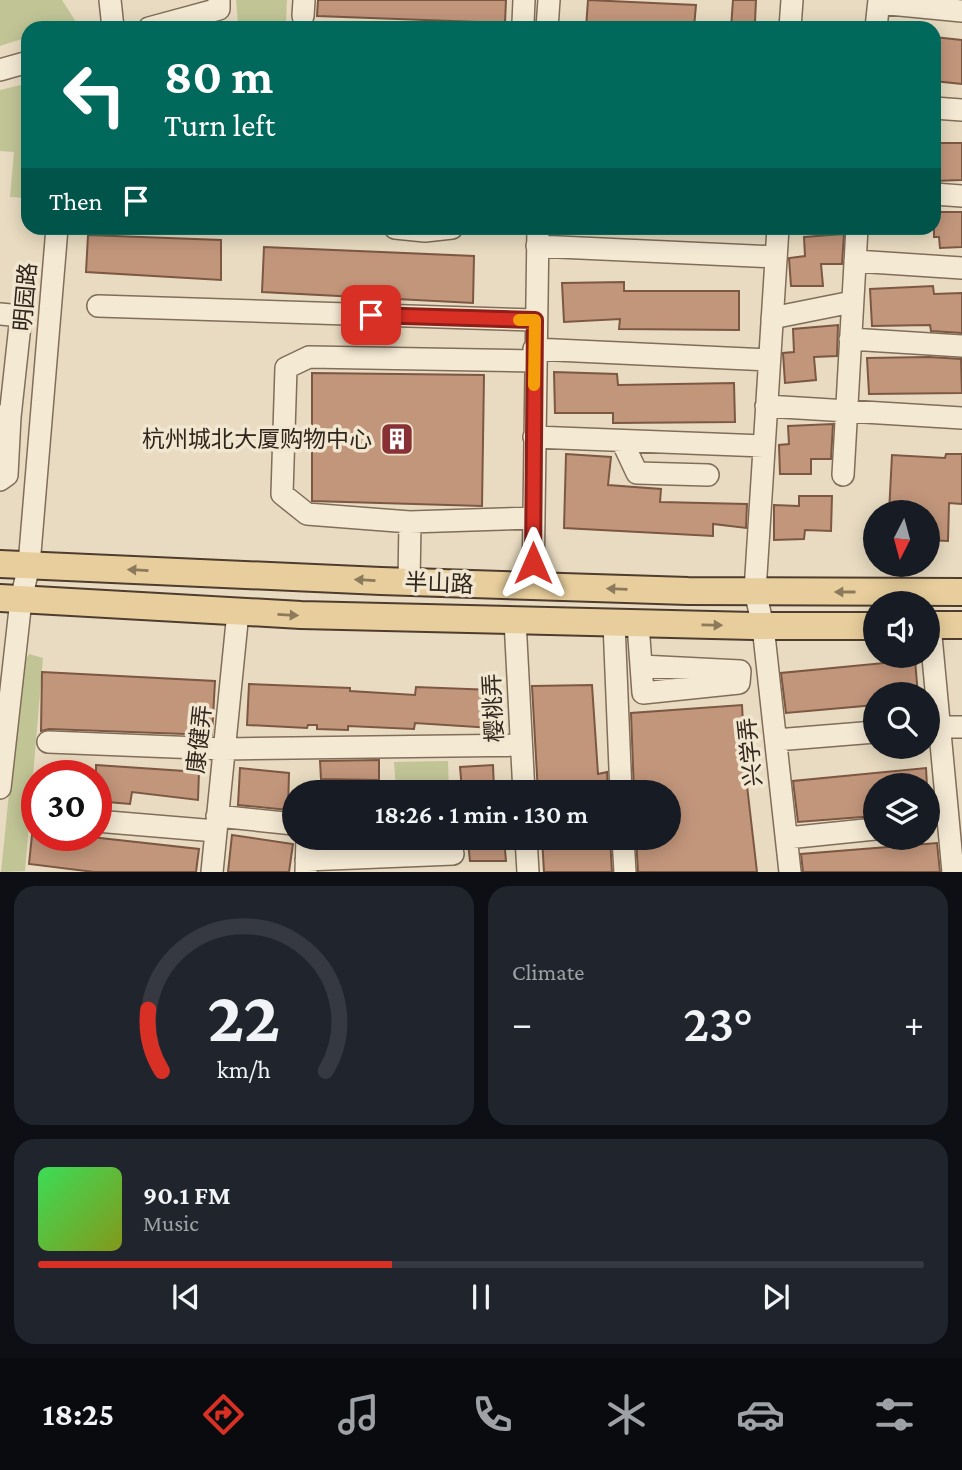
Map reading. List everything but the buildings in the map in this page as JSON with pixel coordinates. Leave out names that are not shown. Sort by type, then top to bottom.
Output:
[{"type":"main road","name":"半山路","points":[[0,564],[533,586],[962,592]]},
{"type":"main road","name":"半山路","points":[[10,599],[238,612],[626,623],[863,626]]},
{"type":"main road","points":[[940,625],[962,625]]},
{"type":"street","points":[[110,0],[112,21]]},
{"type":"street","points":[[523,21],[524,0]]},
{"type":"street","points":[[548,21],[549,0]]},
{"type":"street","points":[[790,21],[792,0]]},
{"type":"street","points":[[877,21],[879,2],[962,11]]},
{"type":"street","points":[[169,21],[219,4]]},
{"type":"street","points":[[0,70],[21,64]]},
{"type":"street","points":[[941,108],[962,110]]},
{"type":"street","points":[[941,194],[962,196]]},
{"type":"street","name":"明园路","points":[[0,788],[10,599],[29,565],[56,235]]},
{"type":"street","name":"兴学弄","points":[[778,235],[755,591],[763,626],[790,872]]},
{"type":"street","points":[[843,475],[857,235]]},
{"type":"street","points":[[533,586],[537,237],[776,257]]},
{"type":"street","points":[[855,261],[962,268]]},
{"type":"street","points":[[772,318],[852,302]]},
{"type":"street","points":[[98,306],[535,320]]},
{"type":"street","points":[[0,480],[7,474],[5,417],[10,315],[50,315]]},
{"type":"street","points":[[850,339],[962,346]]},
{"type":"street","points":[[533,518],[410,522],[307,514],[282,494],[286,368],[309,357],[534,355],[769,360]]},
{"type":"street","points":[[766,406],[962,418]]},
{"type":"street","points":[[534,437],[764,446]]},
{"type":"street","points":[[622,441],[637,473],[708,475]]},
{"type":"street","points":[[408,582],[410,522]]},
{"type":"street","name":"康健弄","points":[[212,872],[238,612]]},
{"type":"street","name":"樱桃弄","points":[[515,620],[523,780]]},
{"type":"street","points":[[626,623],[641,666]]},
{"type":"street","points":[[621,780],[626,623]]},
{"type":"street","points":[[940,727],[962,727]]},
{"type":"street","points":[[776,740],[863,733]]},
{"type":"street","points":[[48,742],[224,748],[521,745]]},
{"type":"street","points":[[112,821],[282,824]]},
{"type":"street","points":[[786,838],[863,830]]},
{"type":"street","points":[[940,830],[953,872]]},
{"type":"street","points":[[527,850],[528,872]]},
{"type":"street","points":[[624,850],[625,872]]},
{"type":"street","points":[[306,866],[453,854]]},
{"type":"green space","points":[[0,0],[62,0],[75,21],[21,21],[21,39],[0,46]]},
{"type":"green space","points":[[236,0],[287,0],[286,21],[238,21]]},
{"type":"green space","points":[[21,85],[21,198],[10,197],[14,152],[0,151],[0,90]]},
{"type":"green space","points":[[29,654],[43,658],[34,760],[21,760],[21,851],[27,851],[25,871],[1,872],[22,666]]},
{"type":"green space","points":[[448,761],[449,780],[395,780],[394,762]]},
{"type":"slow traffic","points":[[519,320],[535,320],[534,385]]},
{"type":"place","name":"杭州城北大厦购物中心","points":[[397,439]]},
{"type":"route","points":[[371,315],[535,320],[533,563]]}]
